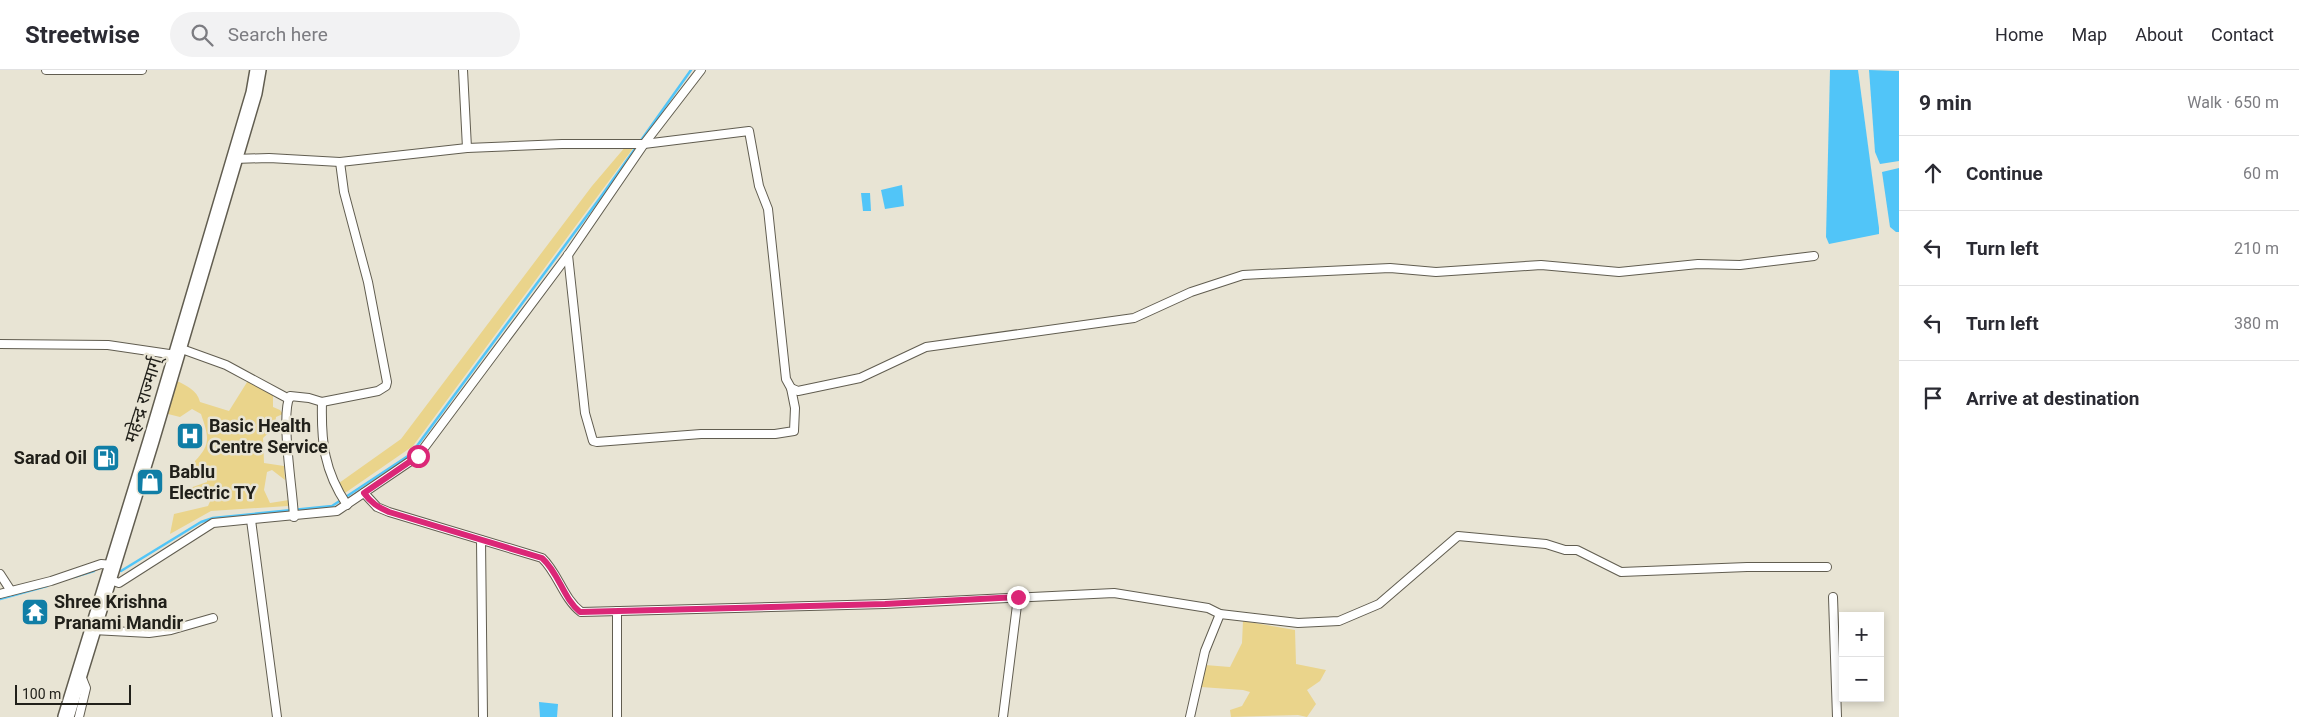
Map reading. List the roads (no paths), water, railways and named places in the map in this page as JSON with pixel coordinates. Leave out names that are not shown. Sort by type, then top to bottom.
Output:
[{"type":"highway","name":"महेन्द्र राज्मार्ग्","points":[[66,717],[254,93],[258,70]]},
{"type":"highway","name":"महेन्द्र राज्मार्ग्","points":[[254,93],[266,70]]},
{"type":"street","points":[[46,70],[142,70]]},
{"type":"street","points":[[463,70],[467,148]]},
{"type":"street","points":[[0,594],[101,564],[119,583],[213,523],[330,513],[347,505],[418,456],[568,255],[644,144],[701,70]]},
{"type":"street","points":[[234,160],[269,158],[340,162],[467,148],[634,142],[644,144],[749,131],[759,186],[768,209],[786,379],[795,408],[794,431],[775,434],[701,434],[593,441],[585,413],[568,255]]},
{"type":"street","points":[[294,517],[287,432],[290,396],[322,402],[378,390],[386,386],[387,382],[368,282],[344,192],[340,162]]},
{"type":"street","points":[[790,388],[798,391],[860,378],[926,346],[1134,318],[1191,292],[1243,274],[1390,268],[1436,272],[1541,265],[1618,272],[1698,264],[1740,265],[1814,256]]},
{"type":"street","points":[[0,344],[108,345],[177,352],[226,365],[267,385],[289,399]]},
{"type":"street","points":[[322,402],[323,449],[333,482],[347,505]]},
{"type":"street","points":[[364,493],[377,507],[542,558],[548,564],[573,606],[580,612],[885,604],[1114,593],[1208,608],[1220,614],[1298,623],[1339,621],[1378,604],[1458,536],[1546,544],[1565,550],[1577,550],[1621,572],[1747,567],[1827,567]]},
{"type":"street","points":[[251,520],[277,717]]},
{"type":"street","points":[[481,540],[484,717]]},
{"type":"street","points":[[0,574],[11,591]]},
{"type":"street","points":[[1003,717],[1018,597]]},
{"type":"street","points":[[1833,597],[1837,717]]},
{"type":"street","points":[[617,611],[617,717]]},
{"type":"street","points":[[1190,717],[1205,651],[1220,614]]},
{"type":"street","points":[[92,630],[149,633],[171,630],[213,618]]},
{"type":"street","points":[[79,717],[86,688],[80,673]]},
{"type":"water","points":[[1830,70],[1858,70],[1879,234],[1829,244],[1826,237]]},
{"type":"water","points":[[1869,70],[1899,71],[1899,161],[1880,164],[1875,152]]},
{"type":"water","points":[[1899,168],[1899,232],[1896,232],[1890,227],[1882,172]]},
{"type":"water","points":[[902,185],[904,206],[885,209],[881,190]]},
{"type":"water","points":[[861,193],[870,193],[871,211],[863,211]]},
{"type":"water","points":[[539,702],[558,704],[557,717],[540,717]]},
{"type":"waterway","points":[[121,571],[201,522],[213,518],[332,506],[411,454],[600,198],[691,70]]},
{"type":"waterway","points":[[74,577],[94,571]]},
{"type":"waterway","points":[[0,599],[47,586]]},
{"type":"place","name":"Basic Health Centre Service","points":[[190,436]]},
{"type":"place","name":"Sarad Oil","points":[[106,458]]},
{"type":"place","name":"Bablu Electric TY","points":[[150,482]]},
{"type":"place","name":"Shree Krishna Pranami Mandir","points":[[35,612]]}]
